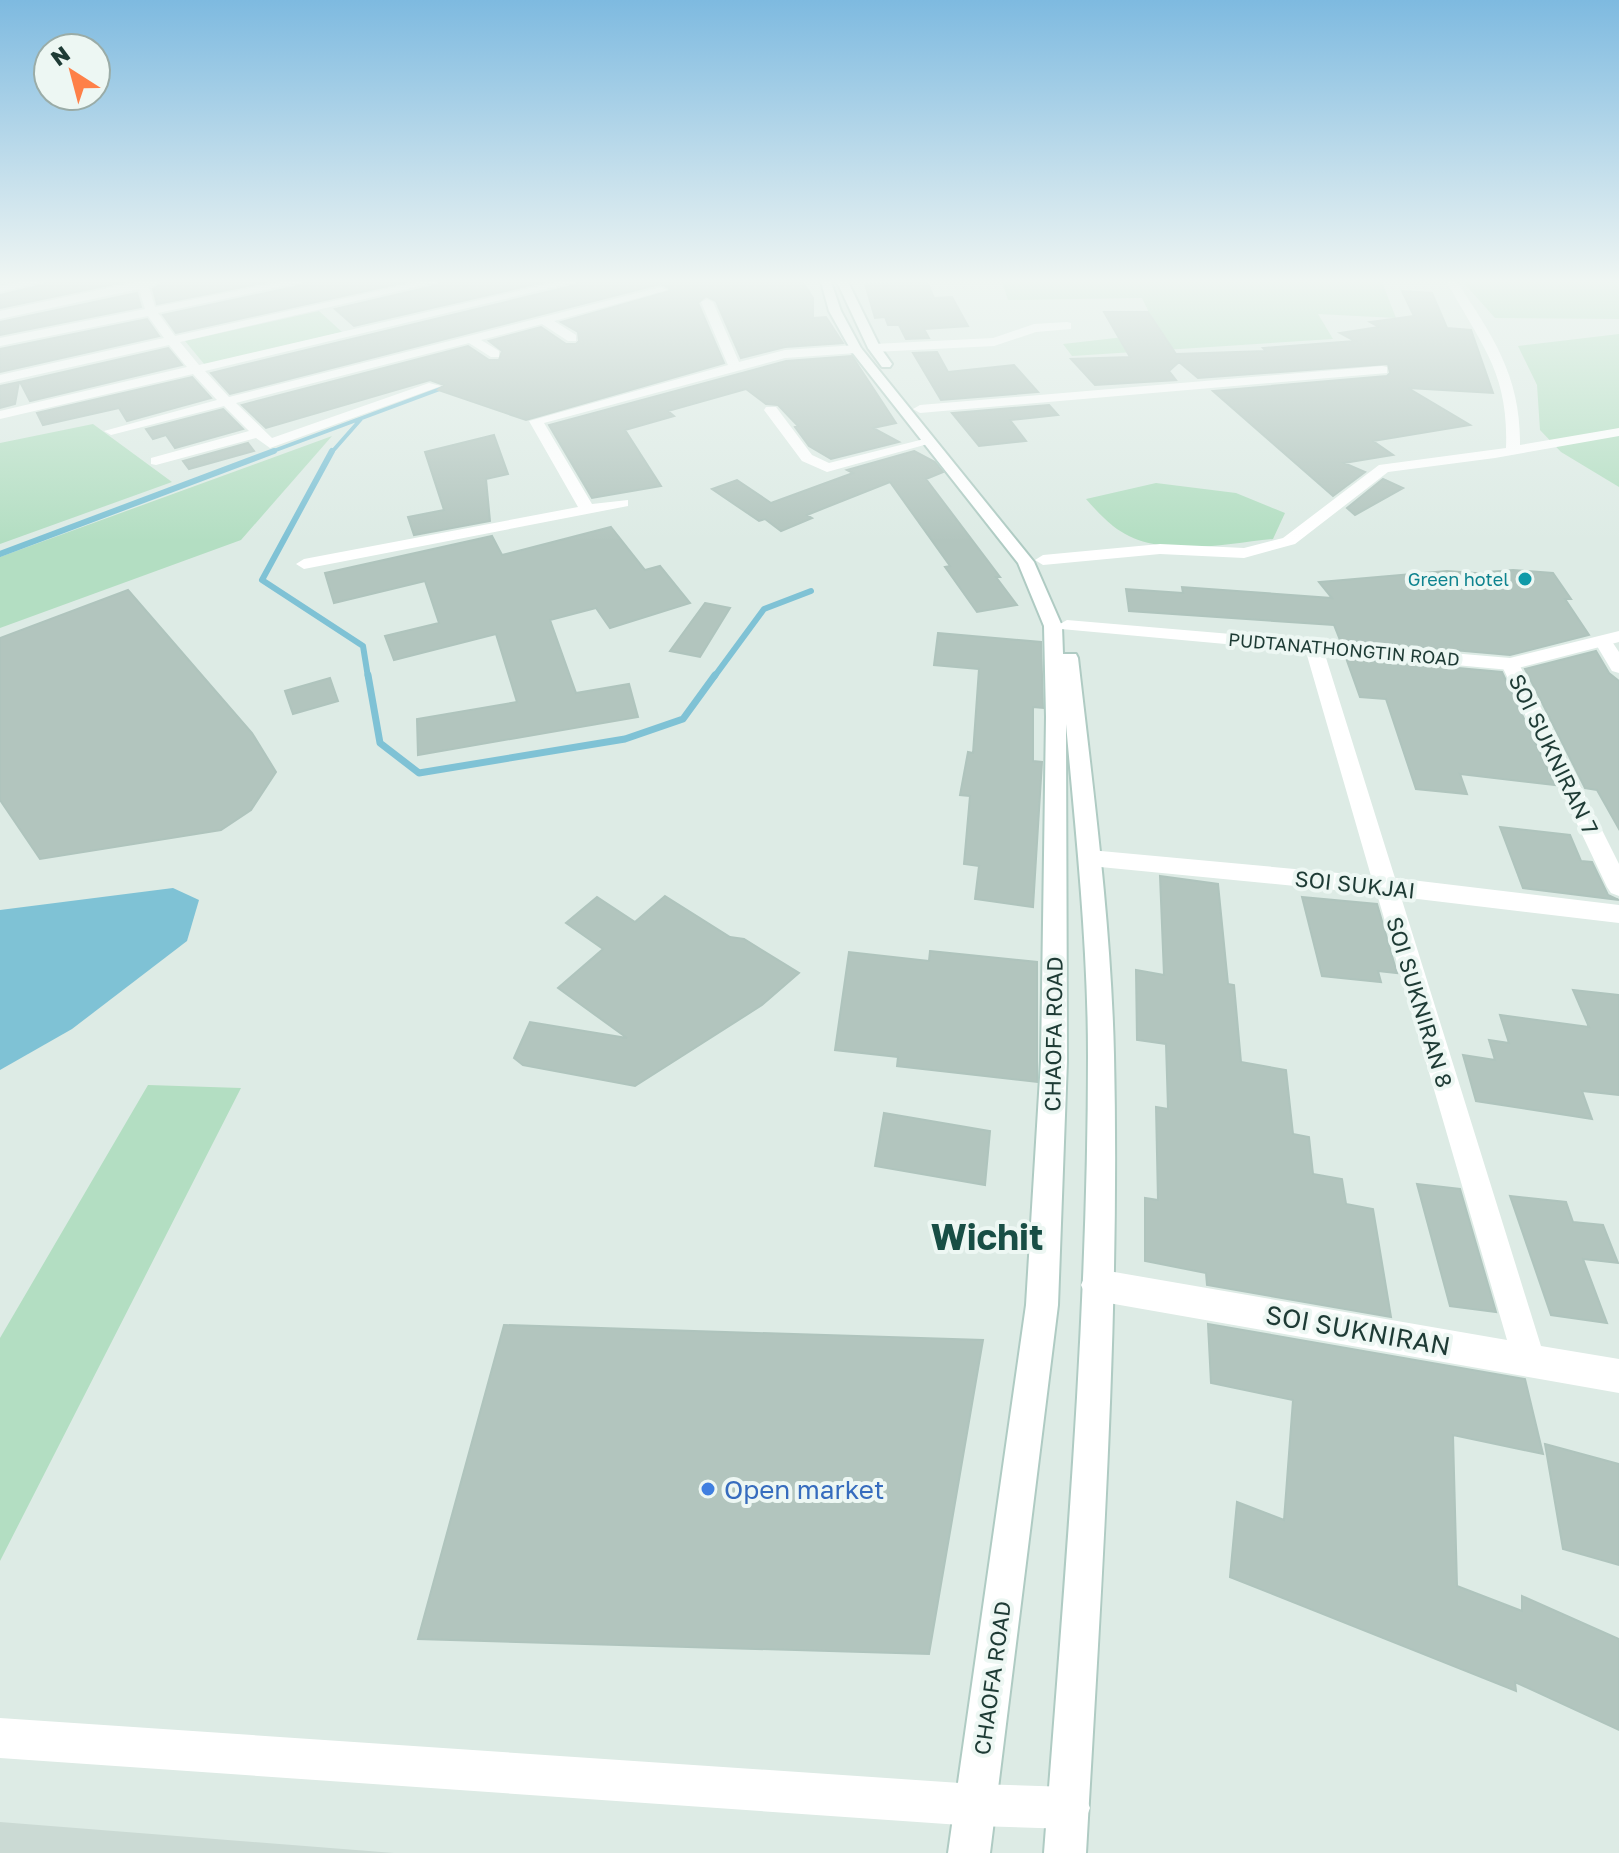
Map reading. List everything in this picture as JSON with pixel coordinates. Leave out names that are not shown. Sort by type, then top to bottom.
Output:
[{"type":"street","points":[[0,379],[46,368]]},
{"type":"street","points":[[0,415],[202,368]]},
{"type":"street","points":[[111,431],[354,368]]},
{"type":"street","points":[[586,508],[536,421],[730,368]]},
{"type":"street","name":"CHAOFA ROAD","points":[[878,368],[928,442],[1026,562],[1053,626],[1056,717],[1054,1061],[1042,1305],[969,1853]]},
{"type":"street","name":"CHAOFA ROAD","points":[[883,368],[920,409],[1043,560],[1067,625],[1090,858],[1101,1054],[1097,1285],[1085,1556],[1065,1853]]},
{"type":"street","points":[[1503,368],[1516,418],[1513,451]]},
{"type":"street","points":[[196,370],[270,444],[434,386],[423,376]]},
{"type":"street","points":[[920,409],[1382,370]]},
{"type":"street","points":[[771,410],[807,458],[827,468],[928,442]]},
{"type":"street","points":[[1043,560],[1160,549],[1244,553],[1289,541],[1384,468],[1513,451],[1619,432]]},
{"type":"street","points":[[156,461],[259,433]]},
{"type":"street","points":[[304,564],[623,503]]},
{"type":"street","name":"PUDTANATHONGTIN ROAD","points":[[1067,625],[1510,664],[1611,639]]},
{"type":"street","points":[[1611,639],[1619,667]]},
{"type":"street","name":"SOI SUKNIRAN 8","points":[[1313,645],[1529,1360]]},
{"type":"street","name":"SOI SUKNIRAN 7","points":[[1510,664],[1619,887]]},
{"type":"street","name":"SOI SUKJAI","points":[[1090,858],[1385,886],[1619,914]]},
{"type":"street","name":"SOI SUKNIRAN","points":[[1097,1285],[1619,1376]]},
{"type":"street","points":[[0,1738],[975,1805],[1069,1808]]},
{"type":"shaded area","points":[[0,1822],[394,1853],[0,1853]]},
{"type":"green space","points":[[1529,368],[1619,368],[1619,487],[1561,452],[1540,430],[1537,385]]},
{"type":"green space","points":[[93,424],[172,482],[0,544],[0,443]]},
{"type":"green space","points":[[332,436],[241,540],[0,628],[0,557]]},
{"type":"green space","points":[[1156,483],[1236,493],[1285,513],[1273,539],[1212,546],[1169,546],[1130,537],[1109,523],[1086,499]]},
{"type":"green space","points":[[148,1085],[241,1088],[0,1561],[0,1338]]},
{"type":"water","points":[[173,888],[199,900],[187,941],[72,1029],[0,1070],[0,910]]},
{"type":"building","points":[[79,368],[167,368],[30,401],[20,382]]},
{"type":"building","points":[[230,368],[330,368],[230,394],[211,373]]},
{"type":"building","points":[[382,368],[705,368],[526,420],[438,390],[444,385],[430,380],[266,428],[242,405]]},
{"type":"building","points":[[758,368],[860,368],[896,423],[873,428],[899,442],[831,459],[809,446],[795,427],[798,426],[778,405],[766,404],[746,389],[668,411],[674,416],[625,430],[661,486],[592,498],[549,425]]},
{"type":"building","points":[[922,368],[946,368],[948,372],[1017,368],[1038,392],[941,400]]},
{"type":"building","points":[[1080,368],[1172,368],[1169,371],[1176,380],[1095,385]]},
{"type":"building","points":[[1187,368],[1327,368],[1198,378]]},
{"type":"building","points":[[1389,368],[1484,368],[1493,393],[1408,388],[1470,425],[1373,441],[1393,455],[1344,463],[1365,472],[1333,496],[1213,391],[1387,376]]},
{"type":"building","points":[[192,377],[211,398],[127,421],[119,408],[43,425],[37,413]]},
{"type":"building","points":[[19,382],[15,404],[0,408],[0,386]]},
{"type":"building","points":[[1049,405],[1058,415],[1010,420],[1026,441],[979,446],[952,413]]},
{"type":"building","points":[[223,409],[243,429],[175,448],[166,435],[153,439],[146,429]]},
{"type":"building","points":[[494,435],[508,474],[486,479],[490,521],[414,535],[408,517],[444,510],[425,452]]},
{"type":"building","points":[[248,443],[254,451],[189,469],[183,461]]},
{"type":"building","points":[[914,451],[935,462],[943,472],[926,479],[1000,577],[996,577],[1017,605],[977,612],[945,567],[950,566],[890,482],[807,515],[812,518],[781,531],[765,519],[759,521],[712,489],[737,480],[771,503],[853,473],[847,470]]},
{"type":"building","points":[[1383,479],[1403,488],[1355,515],[1347,508]]},
{"type":"building","points":[[611,527],[645,570],[660,566],[690,603],[610,628],[596,608],[550,620],[576,693],[629,684],[638,717],[418,755],[417,719],[517,702],[496,634],[394,660],[385,636],[439,623],[425,581],[334,603],[325,573],[492,536],[502,555]]},
{"type":"building","points":[[1447,571],[1489,574],[1487,572],[1553,573],[1571,599],[1565,599],[1589,635],[1510,655],[1340,640],[1334,625],[1129,611],[1126,589],[1183,593],[1182,587],[1332,598],[1319,582]]},
{"type":"building","points":[[128,590],[252,733],[276,772],[251,810],[221,830],[40,859],[0,800],[0,638]]},
{"type":"building","points":[[705,603],[730,608],[700,657],[670,651]]},
{"type":"building","points":[[938,633],[1041,642],[1043,708],[1033,707],[1033,761],[1042,762],[1033,907],[975,899],[979,866],[964,864],[970,796],[960,795],[968,752],[973,753],[979,669],[934,665]]},
{"type":"building","points":[[1596,651],[1609,673],[1619,681],[1619,829],[1597,790],[1585,788],[1525,669]]},
{"type":"building","points":[[1346,658],[1502,672],[1555,785],[1460,774],[1467,794],[1416,789],[1386,699],[1360,697]]},
{"type":"building","points":[[330,678],[338,701],[293,714],[285,691]]},
{"type":"building","points":[[1500,827],[1570,835],[1581,861],[1592,862],[1608,895],[1619,900],[1523,888]]},
{"type":"building","points":[[1160,876],[1218,884],[1228,984],[1234,985],[1241,1062],[1286,1070],[1293,1134],[1309,1137],[1313,1174],[1342,1179],[1346,1204],[1373,1209],[1391,1317],[1207,1285],[1206,1273],[1145,1261],[1145,1198],[1158,1200],[1156,1107],[1168,1109],[1166,1044],[1137,1040],[1136,970],[1164,975]]},
{"type":"building","points":[[665,896],[730,937],[744,939],[799,973],[762,1005],[635,1086],[523,1065],[514,1058],[530,1022],[627,1038],[558,988],[603,949],[566,923],[597,897],[635,922]]},
{"type":"building","points":[[1302,897],[1377,904],[1397,973],[1378,971],[1381,982],[1322,976]]},
{"type":"building","points":[[930,951],[1037,962],[1037,1082],[897,1066],[898,1057],[835,1050],[849,952],[929,961]]},
{"type":"building","points":[[1573,990],[1619,995],[1619,1095],[1582,1091],[1592,1119],[1476,1101],[1463,1055],[1495,1060],[1489,1040],[1509,1043],[1500,1015],[1589,1027]]},
{"type":"building","points":[[884,1113],[990,1131],[985,1185],[875,1166]]},
{"type":"building","points":[[1417,1184],[1460,1189],[1496,1312],[1450,1306]]},
{"type":"building","points":[[1510,1196],[1566,1202],[1573,1222],[1603,1225],[1618,1263],[1583,1259],[1607,1323],[1551,1315]]},
{"type":"building","points":[[1208,1324],[1525,1379],[1543,1454],[1453,1435],[1457,1586],[1522,1611],[1522,1596],[1619,1639],[1619,1730],[1515,1682],[1516,1691],[1230,1577],[1237,1502],[1284,1520],[1293,1400],[1211,1383]]},
{"type":"building","name":"Open market","points":[[504,1325],[983,1340],[929,1654],[418,1639]]},
{"type":"building","points":[[1545,1444],[1619,1464],[1619,1565],[1563,1549]]},
{"type":"waterway","points":[[268,453],[448,386]]},
{"type":"waterway","points":[[331,453],[361,419]]},
{"type":"waterway","points":[[0,554],[274,451]]},
{"type":"waterway","points":[[332,451],[262,580],[363,646],[368,677]]},
{"type":"waterway","points":[[714,677],[764,609],[811,591]]},
{"type":"waterway","points":[[368,675],[380,743],[419,773],[625,739],[683,719],[715,675]]},
{"type":"place","name":"Green hotel","points":[[1525,579]]},
{"type":"place","name":"Open market","points":[[708,1489]]},
{"type":"district","name":"Wichit","points":[[987,1236]]}]
